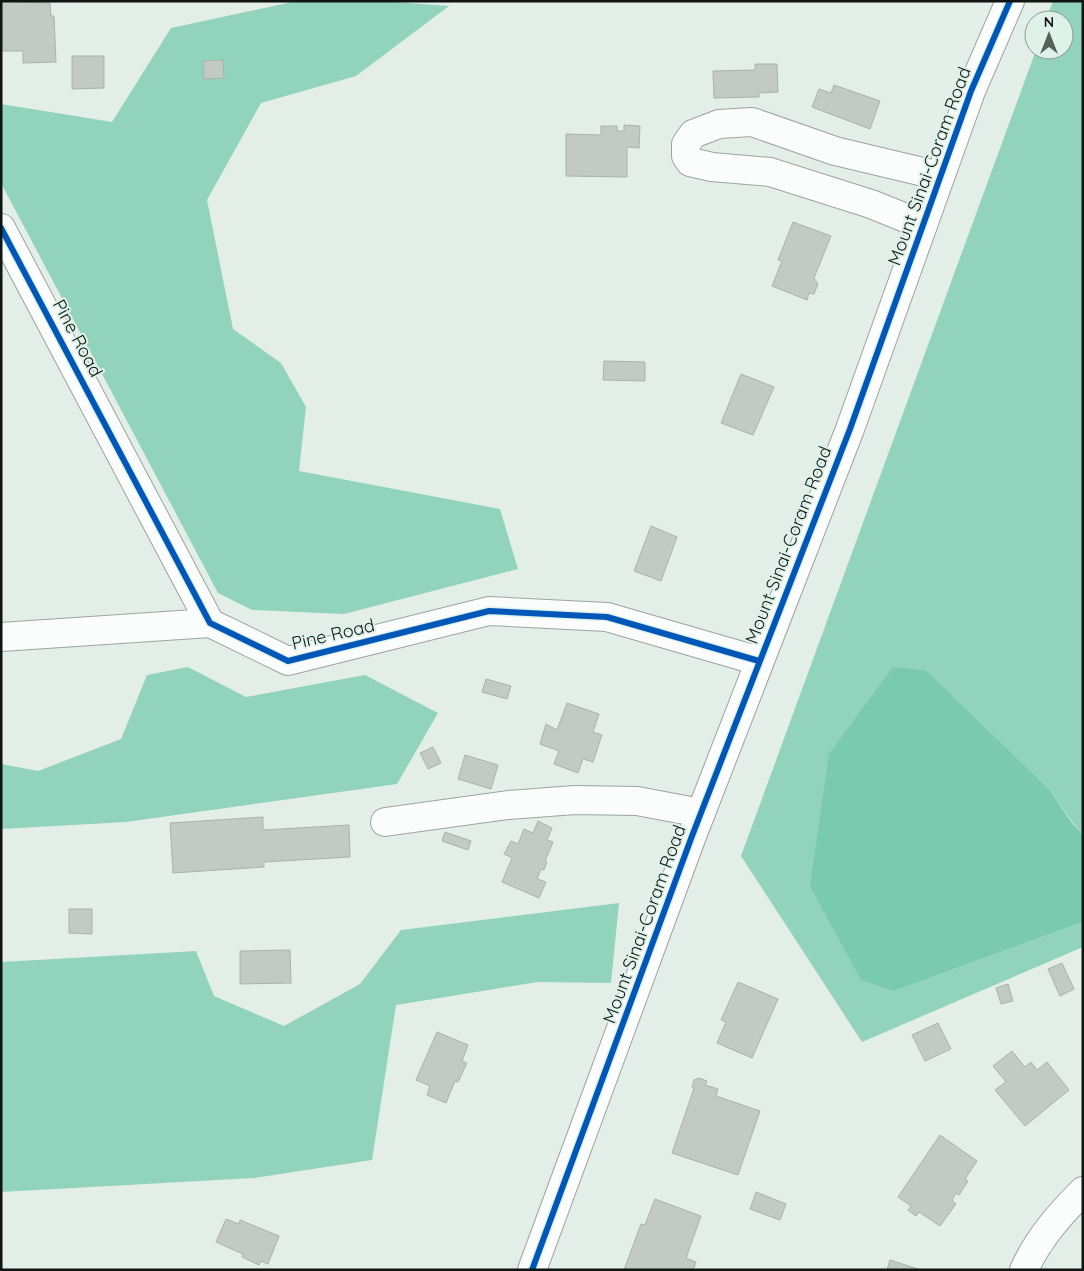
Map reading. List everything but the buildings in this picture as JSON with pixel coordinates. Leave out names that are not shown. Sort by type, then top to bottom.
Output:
[{"type":"main road","name":"Mount Sinai-Coram Road","points":[[532,1270],[701,813],[850,429],[971,91],[1010,1]]},
{"type":"main road","points":[[923,225],[872,204],[770,172],[712,167],[690,162],[686,156],[686,144],[693,134],[719,124],[752,122],[835,151],[940,176]]},
{"type":"main road","name":"Pine Road","points":[[4,240],[210,623],[288,661],[489,611],[607,617],[759,661]]},
{"type":"main road","points":[[1,637],[210,623]]},
{"type":"main road","points":[[385,822],[508,804],[575,800],[637,800],[701,813]]},
{"type":"main road","points":[[1024,1270],[1033,1252],[1059,1216],[1083,1191]]},
{"type":"shaded area","points":[[297,1],[382,1],[449,6],[356,76],[261,103],[207,200],[233,329],[281,363],[306,407],[299,471],[500,509],[518,569],[344,614],[252,610],[218,593],[1,183],[1,104],[112,122],[171,28]]},
{"type":"shaded area","points":[[1053,1],[1083,1],[1083,835],[1049,789],[927,671],[894,991],[1083,922],[1083,947],[862,1042],[741,856],[1032,60],[1074,60],[1074,10],[1050,10]]},
{"type":"shaded area","points":[[188,667],[246,697],[365,675],[438,713],[397,784],[126,822],[1,829],[1,764],[38,771],[121,739],[147,675]]},
{"type":"shaded area","points":[[893,667],[927,671],[1049,789],[1072,823],[1083,835],[1083,922],[894,991],[861,980],[810,886],[829,754]]},
{"type":"shaded area","points":[[619,903],[611,983],[538,982],[396,1005],[372,1160],[254,1178],[1,1192],[1,962],[196,951],[214,996],[284,1026],[360,984],[401,930]]},
{"type":"cycle path","points":[[532,1270],[692,836],[850,429],[971,91],[1010,1]]},
{"type":"cycle path","points":[[1,228],[210,623],[288,661],[489,611],[607,617],[759,661]]}]
